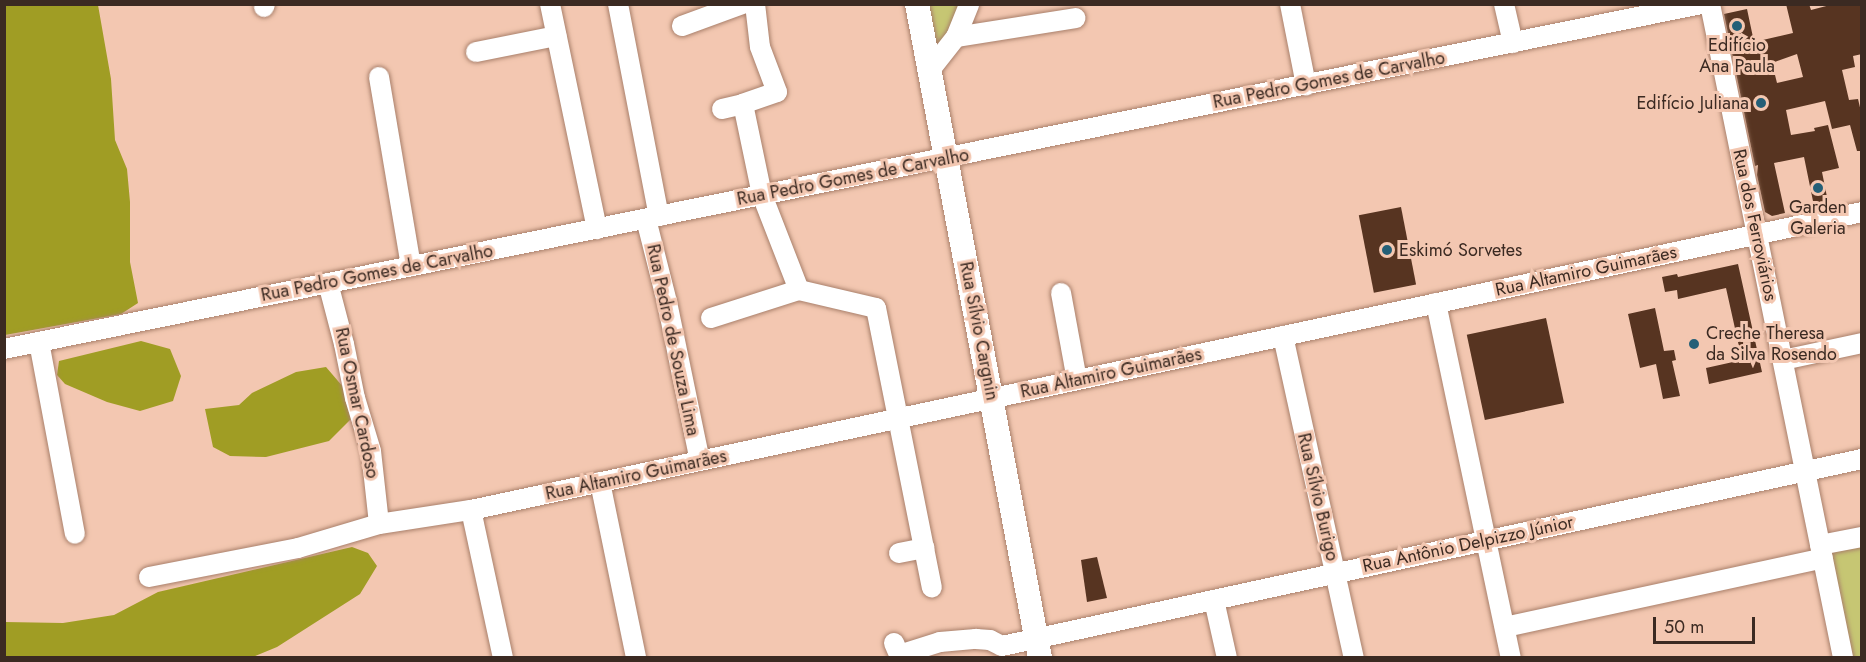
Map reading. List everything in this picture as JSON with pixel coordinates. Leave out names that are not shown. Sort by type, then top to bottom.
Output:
[{"type":"main road","name":"Rua Sílvio Cargnin","points":[[918,4],[1038,648]]},
{"type":"street","points":[[550,4],[597,229]]},
{"type":"street","name":"Rua Pedro de Souza Lima","points":[[618,4],[667,302],[700,461]]},
{"type":"street","points":[[682,26],[742,4]]},
{"type":"street","points":[[722,110],[777,92],[760,48],[755,4]]},
{"type":"street","points":[[930,70],[956,37],[969,4]]},
{"type":"street","points":[[1290,4],[1306,85]]},
{"type":"street","points":[[1504,4],[1513,43]]},
{"type":"street","name":"Rua Pedro Gomes de Carvalho","points":[[4,349],[1702,4]]},
{"type":"street","name":"Rua dos Ferroviários","points":[[1710,4],[1843,657]]},
{"type":"street","points":[[956,37],[1076,18]]},
{"type":"street","points":[[476,52],[556,36]]},
{"type":"street","points":[[379,77],[411,266]]},
{"type":"street","points":[[743,104],[762,195],[799,290]]},
{"type":"street","name":"Rua Altamiro Guimarães","points":[[149,577],[298,548],[379,524],[471,510],[1862,212]]},
{"type":"street","name":"Rua Osmar Cardoso","points":[[328,283],[355,398],[371,451],[379,524]]},
{"type":"street","points":[[711,318],[799,290],[876,308],[900,418],[932,587]]},
{"type":"street","points":[[1061,293],[1077,380]]},
{"type":"street","points":[[1436,303],[1512,657]]},
{"type":"street","name":"Rua Sílvio Burigo","points":[[1283,336],[1354,657]]},
{"type":"street","points":[[39,342],[75,534]]},
{"type":"street","points":[[1783,360],[1862,343]]},
{"type":"street","name":"Rua Antônio Delpizzo Júnior","points":[[897,649],[976,639],[990,640],[1002,646],[1038,648],[1214,600],[1862,459]]},
{"type":"street","points":[[600,482],[636,657]]},
{"type":"street","points":[[471,510],[503,657]]},
{"type":"street","points":[[1505,627],[1822,552],[1862,537]]},
{"type":"street","points":[[899,553],[925,548]]},
{"type":"street","points":[[1214,600],[1227,657]]},
{"type":"shaded area","points":[[5,4],[98,5],[111,79],[115,140],[127,169],[130,202],[130,262],[138,303],[121,314],[5,335]]},
{"type":"shaded area","points":[[928,5],[960,5],[955,20],[937,51]]},
{"type":"shaded area","points":[[141,341],[170,349],[181,376],[173,401],[140,411],[107,402],[65,384],[57,375],[59,361]]},
{"type":"shaded area","points":[[326,367],[344,388],[351,419],[329,441],[266,457],[230,456],[213,447],[205,409],[239,405],[252,393],[296,372]]},
{"type":"shaded area","points":[[1861,543],[1861,657],[1853,657],[1830,550]]},
{"type":"shaded area","points":[[352,547],[368,553],[377,566],[360,594],[277,647],[253,657],[5,657],[5,622],[63,623],[114,615],[158,592]]},
{"type":"building","points":[[1786,4],[1809,4],[1811,10],[1834,4],[1862,4],[1862,54],[1853,56],[1855,67],[1842,70],[1849,100],[1858,99],[1862,116],[1862,151],[1857,151],[1850,125],[1832,129],[1825,101],[1786,110],[1791,135],[1815,131],[1814,128],[1828,125],[1839,168],[1822,172],[1828,202],[1814,206],[1804,157],[1774,163],[1785,213],[1772,216],[1765,212],[1757,175],[1758,165],[1755,166],[1724,14],[1747,9],[1754,42],[1793,33]],"holes":[[[1797,54],[1803,77],[1777,83],[1772,63]]]},
{"type":"building","name":"Eskimó Sorvetes","points":[[1401,207],[1416,285],[1374,293],[1359,215]]},
{"type":"building","points":[[1738,264],[1762,372],[1709,384],[1706,368],[1742,360],[1726,288],[1678,299],[1677,290],[1665,292],[1662,277],[1677,274],[1678,277]]},
{"type":"building","points":[[1655,308],[1664,351],[1674,350],[1676,360],[1672,361],[1680,396],[1663,399],[1656,364],[1640,368],[1628,314]]},
{"type":"building","points":[[1546,318],[1564,403],[1485,420],[1467,335]]},
{"type":"building","points":[[1097,557],[1107,598],[1087,602],[1081,560]]},
{"type":"place","name":"Edifício Ana Paula","points":[[1737,26]]},
{"type":"place","name":"Edifício Juliana","points":[[1761,103]]},
{"type":"place","name":"Garden Galeria","points":[[1818,188]]},
{"type":"place","name":"Eskimó Sorvetes","points":[[1387,250]]},
{"type":"place","name":"Creche Theresa da Silva Rosendo","points":[[1694,344]]}]
